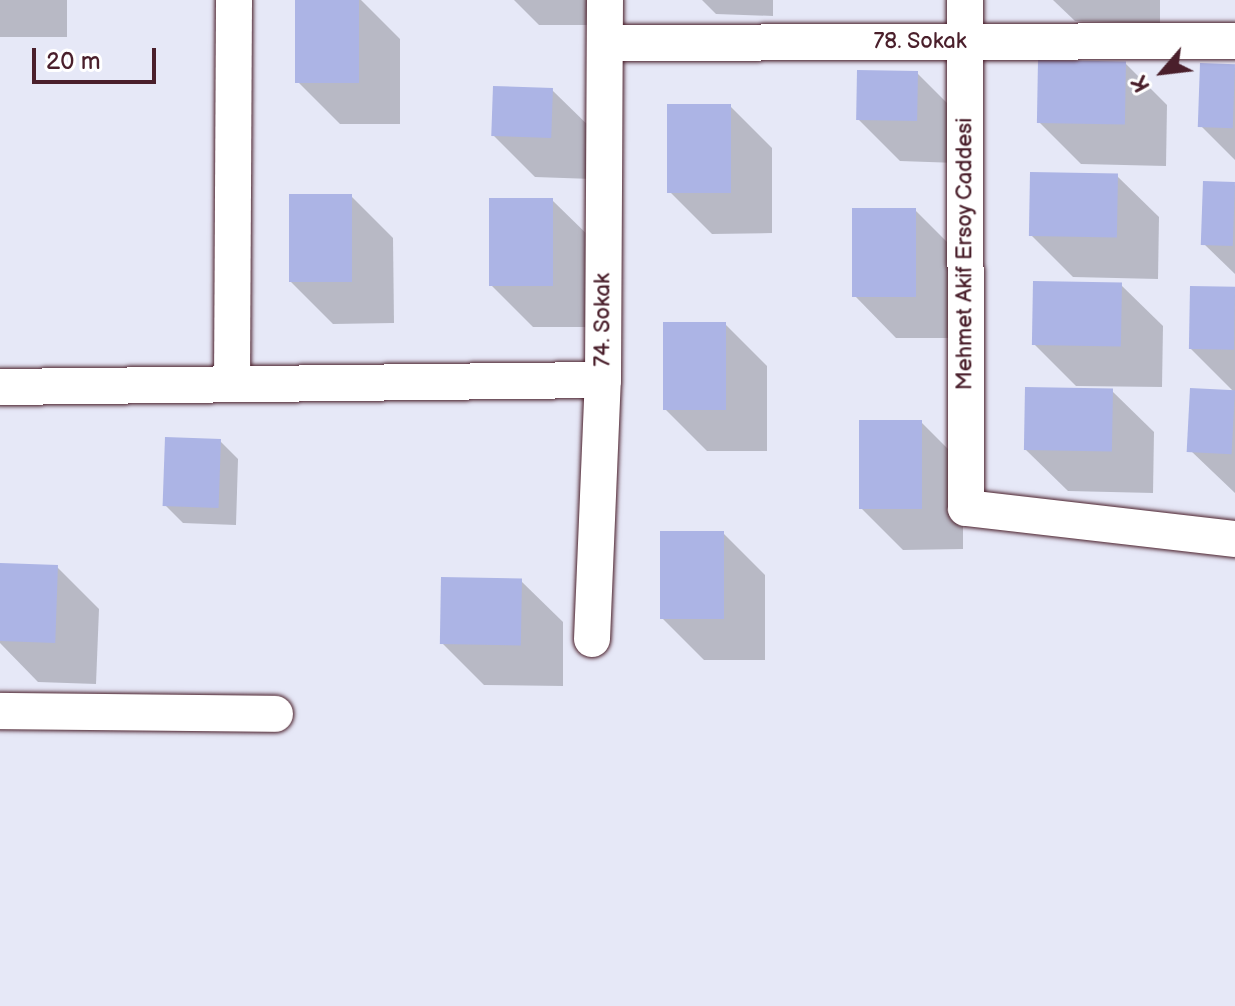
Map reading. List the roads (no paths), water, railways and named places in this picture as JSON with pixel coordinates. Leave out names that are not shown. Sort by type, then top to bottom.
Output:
[{"type":"street","points":[[232,384],[234,0]]},
{"type":"street","name":"74. Sokak","points":[[592,639],[603,380],[605,0]]},
{"type":"street","name":"Mehmet Akif Ersoy Caddesi","points":[[965,0],[966,508],[1235,539]]},
{"type":"street","name":"78. Sokak","points":[[605,43],[1235,41]]},
{"type":"street","points":[[0,387],[603,380]]},
{"type":"street","points":[[0,711],[275,714]]}]
